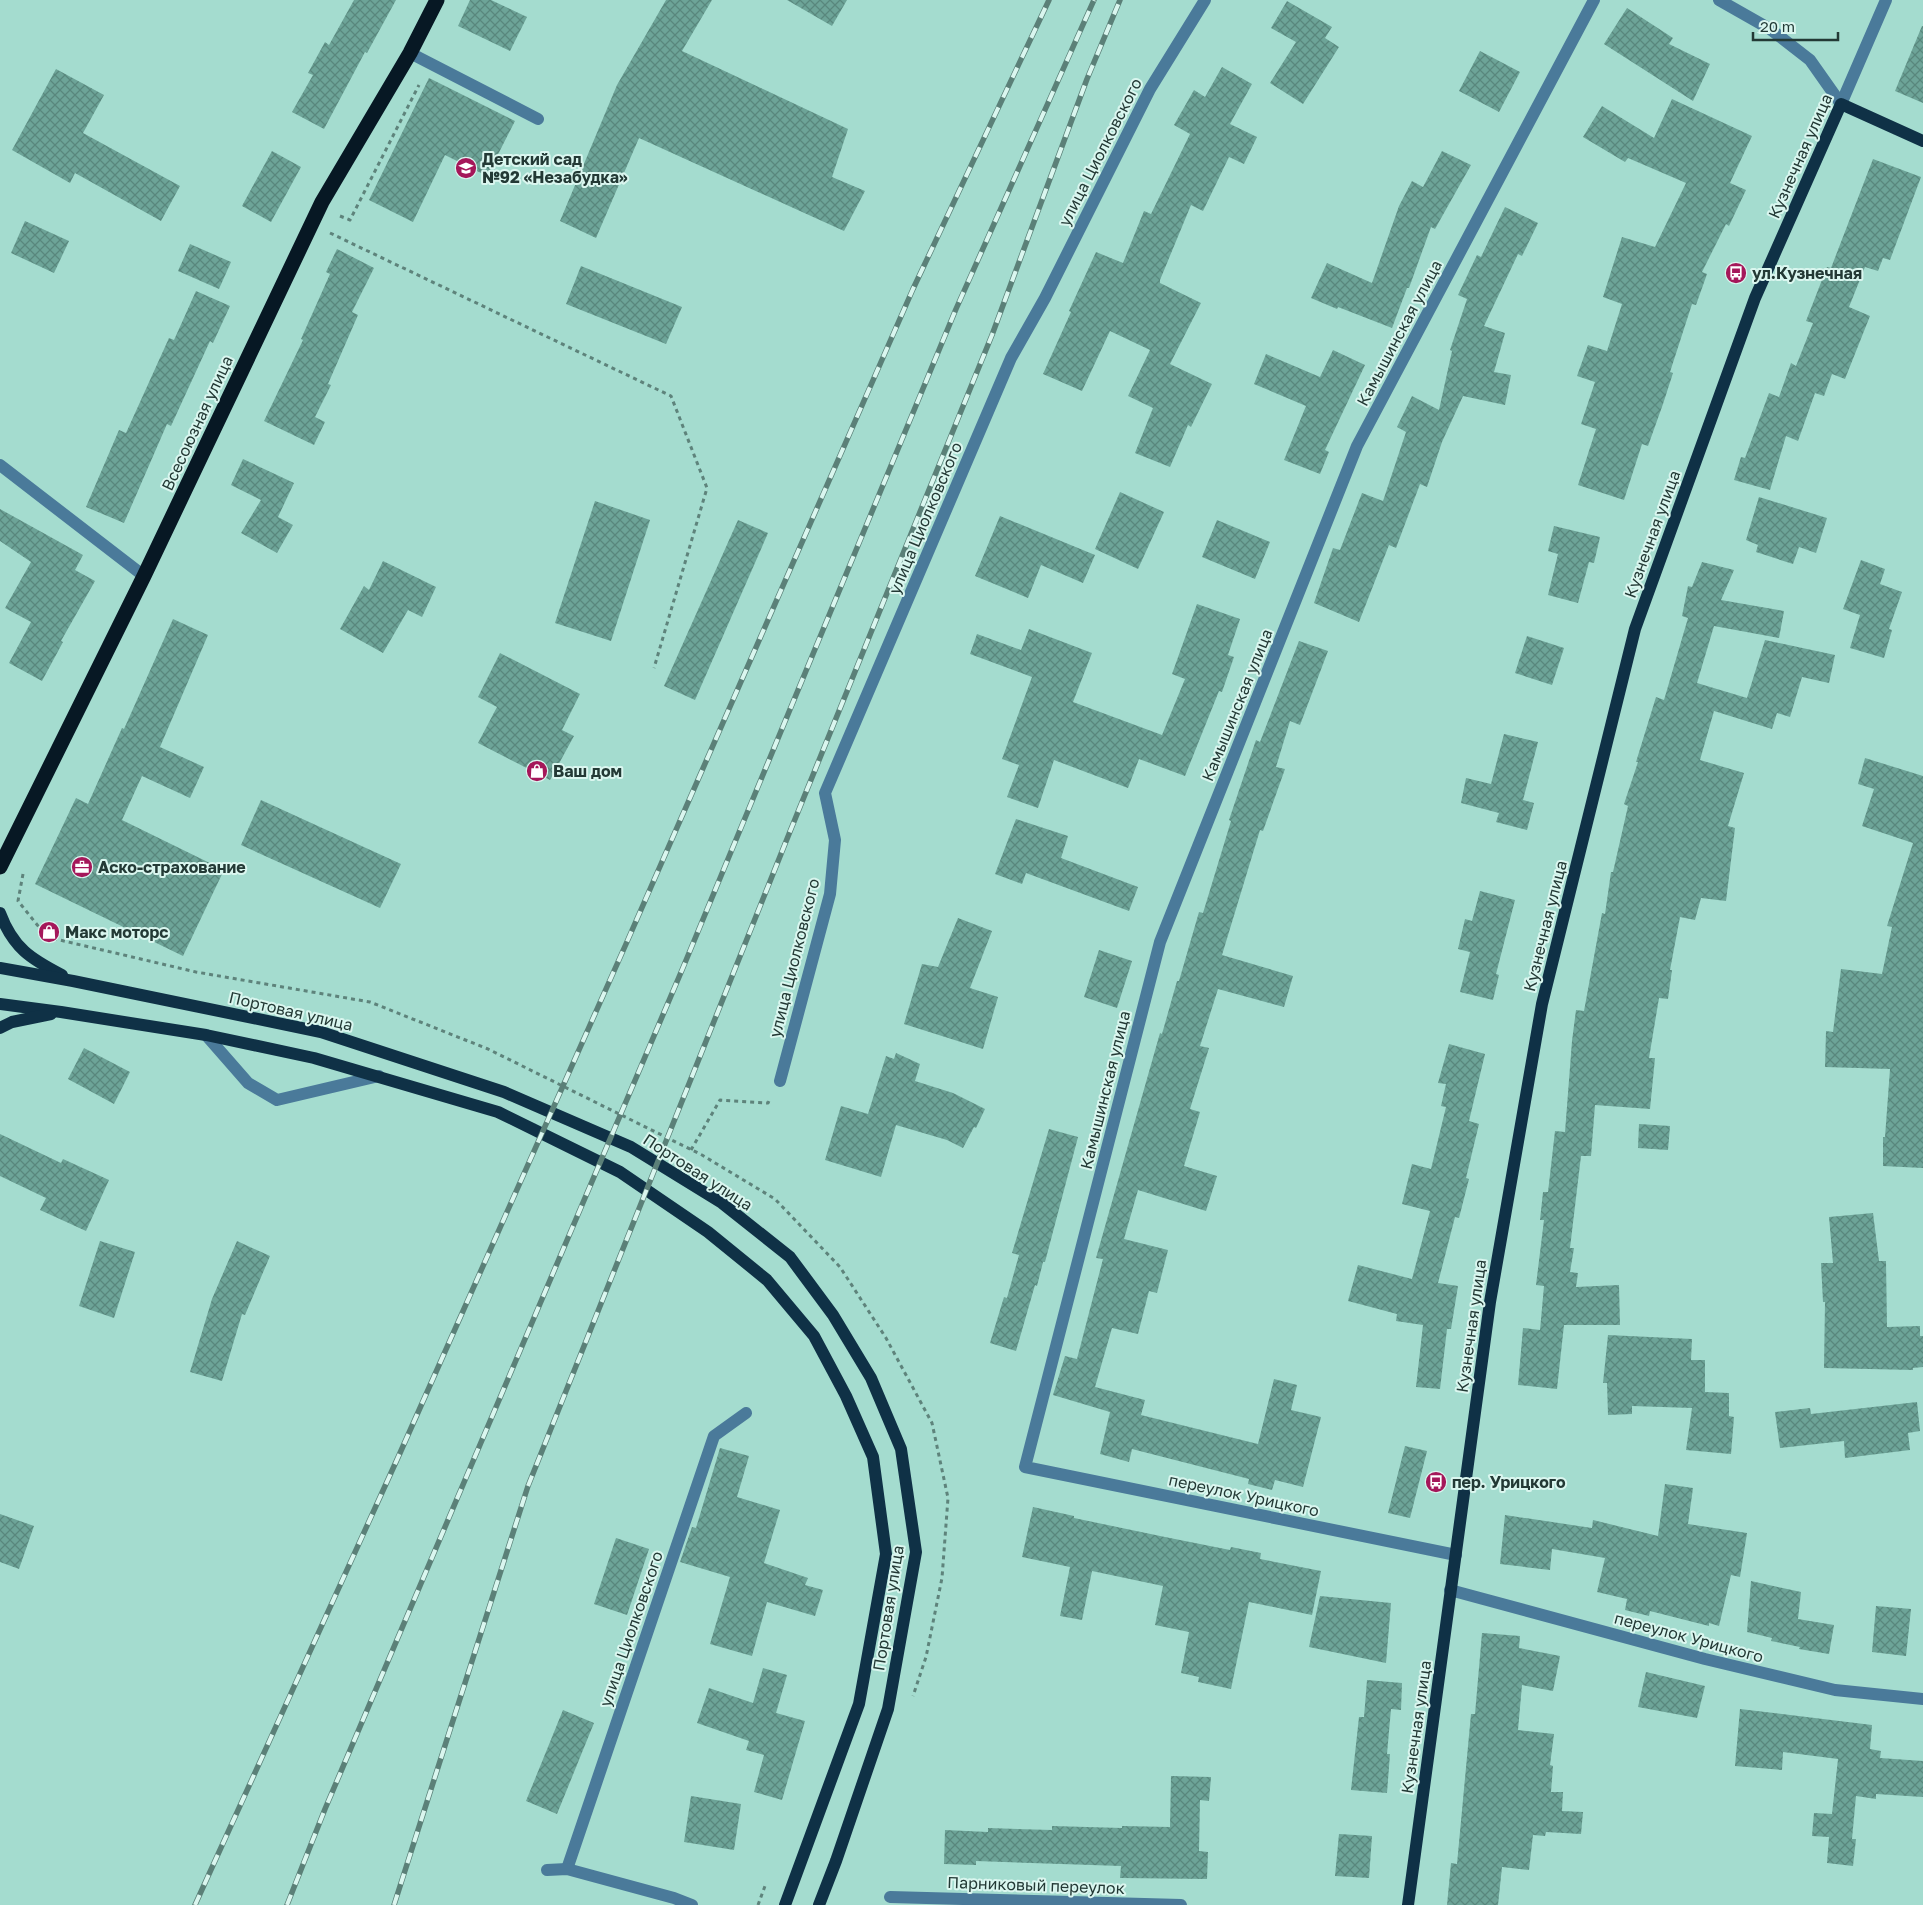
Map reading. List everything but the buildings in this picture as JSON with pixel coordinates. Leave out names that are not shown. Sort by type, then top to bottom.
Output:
[{"type":"highway","name":"Всесоюзная улица","points":[[0,867],[144,576],[322,202],[410,53],[437,0]]},
{"type":"main road","points":[[1841,104],[1923,141]]},
{"type":"main road","name":"Кузнечная улица","points":[[1408,1905],[1490,1302],[1542,1004],[1635,629],[1755,298],[1841,104]]},
{"type":"main road","points":[[0,914],[19,948],[40,964],[73,981]]},
{"type":"main road","name":"Портовая улица","points":[[0,968],[73,981],[321,1032],[504,1092],[631,1147],[722,1203],[790,1257],[833,1315],[872,1378],[901,1449],[916,1552],[888,1709],[819,1905]]},
{"type":"main road","name":"Портовая улица","points":[[0,1004],[206,1035],[314,1058],[498,1112],[620,1172],[708,1232],[767,1280],[814,1336],[846,1396],[873,1457],[886,1554],[859,1704],[785,1905]]},
{"type":"main road","points":[[0,1028],[12,1022],[61,1012]]},
{"type":"street","name":"улица Циолковского","points":[[780,1081],[830,894],[835,840],[825,793],[1011,358],[1046,298],[1150,88],[1205,0]]},
{"type":"street","name":"Камышинская улица","points":[[1025,1467],[1160,942],[1357,446],[1594,0]]},
{"type":"street","points":[[1719,0],[1770,29],[1810,60],[1841,104]]},
{"type":"street","name":"Кузнечная улица","points":[[1841,104],[1886,0]]},
{"type":"street","points":[[410,53],[538,119]]},
{"type":"street","points":[[0,465],[144,576]]},
{"type":"street","points":[[206,1035],[248,1083],[278,1100],[380,1076]]},
{"type":"street","name":"улица Циолковского","points":[[567,1869],[714,1436],[746,1414]]},
{"type":"street","name":"переулок Урицкого","points":[[1025,1467],[1456,1555]]},
{"type":"street","name":"переулок Урицкого","points":[[1450,1590],[1705,1659],[1834,1690],[1923,1700]]},
{"type":"street","points":[[547,1870],[567,1869],[674,1898],[692,1905]]},
{"type":"street","name":"Парниковый переулок","points":[[890,1897],[1181,1905]]},
{"type":"path","points":[[337,221],[340,215],[350,220],[430,63]]},
{"type":"path","points":[[311,224],[672,396],[707,488],[654,668]]},
{"type":"path","points":[[325,242],[333,227]]},
{"type":"path","points":[[25,865],[18,900],[47,937],[196,972],[370,1002],[488,1049],[691,1150],[775,1200],[840,1268],[886,1338],[932,1423],[948,1498],[947,1516],[942,1578],[926,1657],[912,1701]]},
{"type":"path","points":[[691,1150],[720,1100],[768,1103],[780,1081]]},
{"type":"path","points":[[758,1905],[765,1886]]},
{"type":"railway","points":[[195,1905],[400,1453],[626,944],[913,289],[1049,0]]},
{"type":"railway","points":[[287,1905],[325,1809],[682,970],[956,309],[1094,0]]},
{"type":"railway","points":[[394,1905],[528,1486],[791,829],[992,335],[1087,79],[1120,0]]},
{"type":"place","name":"Детский сад №92 «Незабудка»","points":[[466,168]]},
{"type":"place","name":"ул.Кузнечная","points":[[1736,273]]},
{"type":"place","name":"Ваш дом","points":[[537,771]]},
{"type":"place","name":"Аско-страхование","points":[[82,867]]},
{"type":"place","name":"Макс моторс","points":[[49,932]]},
{"type":"place","name":"пер. Урицкого","points":[[1436,1482]]}]
